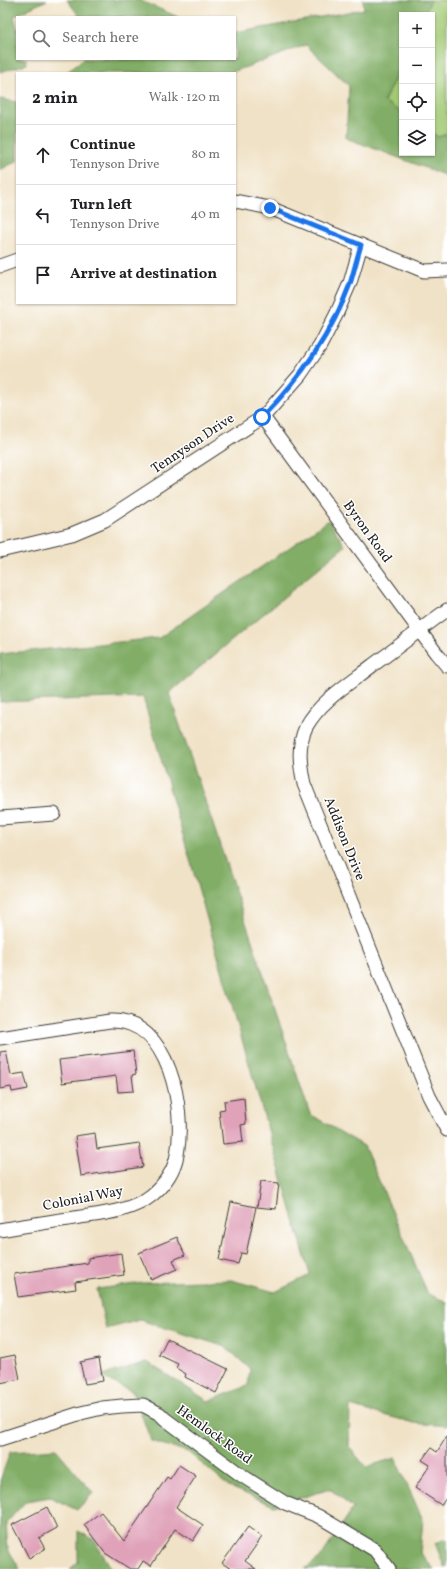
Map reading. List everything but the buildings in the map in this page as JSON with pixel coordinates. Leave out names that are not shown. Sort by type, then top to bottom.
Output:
[{"type":"street","points":[[236,201],[270,208],[424,271],[447,270]]},
{"type":"street","name":"Tennyson Drive","points":[[0,550],[72,534],[105,520],[262,417],[300,375],[320,346],[350,283],[361,245]]},
{"type":"street","points":[[0,266],[16,260]]},
{"type":"street","name":"Byron Road","points":[[262,417],[447,666]]},
{"type":"street","name":"Addison Drive","points":[[447,610],[345,686],[320,708],[306,728],[300,745],[299,762],[307,792],[429,1096],[447,1130]]},
{"type":"street","points":[[0,818],[54,814]]},
{"type":"street","name":"Colonial Way","points":[[0,1038],[120,1020],[140,1028],[151,1037],[160,1049],[167,1063],[176,1092],[180,1135],[177,1155],[172,1171],[165,1182],[151,1196],[134,1205],[112,1212],[0,1230]]},
{"type":"street","name":"Hemlock Road","points":[[0,1439],[102,1408],[143,1406],[160,1414],[165,1420],[240,1475],[285,1503],[318,1516],[375,1550],[389,1569]]},
{"type":"green space","points":[[0,0],[47,0],[14,16],[16,24],[16,60],[26,60],[27,64],[0,72]]},
{"type":"green space","points":[[67,0],[139,0],[176,16],[79,16]]},
{"type":"green space","points":[[363,0],[431,0],[425,12],[399,12],[399,69],[384,101],[399,111],[399,156],[435,156],[435,135],[438,137],[447,134],[447,176],[346,138],[349,86],[306,45],[233,72],[67,72],[82,60],[236,60],[236,33],[364,9]]},
{"type":"green space","points":[[431,0],[447,0],[447,134],[438,137],[435,135],[435,12],[425,12]]},
{"type":"green space","points":[[399,69],[399,111],[384,101]]},
{"type":"green space","points":[[0,99],[16,102],[16,162],[0,170]]},
{"type":"green space","points":[[329,520],[345,546],[169,693],[310,1114],[364,1146],[428,1294],[447,1302],[447,1426],[414,1423],[350,1406],[349,1447],[366,1467],[395,1458],[423,1520],[420,1553],[434,1569],[305,1569],[321,1557],[353,1508],[330,1489],[274,1506],[228,1486],[188,1452],[151,1441],[133,1392],[100,1376],[147,1362],[208,1401],[248,1386],[250,1369],[226,1347],[140,1320],[106,1329],[97,1289],[143,1283],[231,1280],[275,1292],[310,1275],[143,697],[0,702],[0,654],[159,638]]},
{"type":"green space","points":[[56,1449],[93,1493],[77,1510],[50,1497],[26,1501],[6,1523],[8,1549],[20,1569],[0,1569],[0,1481],[10,1452]]},
{"type":"green space","points":[[78,1531],[93,1539],[112,1569],[70,1569],[78,1562]]},
{"type":"green space","points":[[447,1539],[447,1567],[445,1568],[435,1543]]},
{"type":"route","points":[[262,417],[300,375],[320,346],[350,283],[361,245],[270,208]]}]
